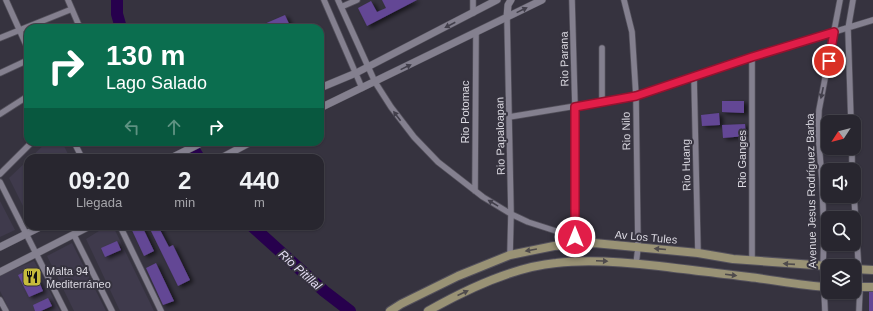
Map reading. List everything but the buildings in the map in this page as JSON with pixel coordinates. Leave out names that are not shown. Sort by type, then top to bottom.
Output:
[{"type":"main road","name":"Av Los Tules","points":[[392,310],[401,304],[458,276],[510,255],[554,246],[594,243],[698,253],[733,259],[821,266]]},
{"type":"main road","points":[[428,311],[453,297],[482,284],[533,267],[575,261],[601,261],[636,264],[821,286]]},
{"type":"main road","points":[[861,269],[873,270]]},
{"type":"main road","points":[[861,288],[873,287]]},
{"type":"street","points":[[6,0],[24,40]]},
{"type":"street","points":[[68,0],[78,24]]},
{"type":"street","points":[[324,0],[362,88]]},
{"type":"street","points":[[338,0],[375,82],[391,107],[414,137],[438,162],[475,191],[511,214],[528,222],[594,243]]},
{"type":"street","points":[[342,7],[356,0]]},
{"type":"street","points":[[473,0],[473,13]]},
{"type":"street","points":[[324,86],[356,73],[497,0]]},
{"type":"street","points":[[507,17],[508,5],[511,0]]},
{"type":"street","points":[[324,106],[542,0]]},
{"type":"street","name":"Rio Parana","points":[[572,0],[575,107],[575,237]]},
{"type":"street","name":"Rio Nilo","points":[[624,0],[632,32],[636,96],[638,248],[636,264]]},
{"type":"street","name":"Avenue Jesus Rodríguez Barba","points":[[825,259],[818,131],[819,110],[840,0]]},
{"type":"street","points":[[851,115],[848,28],[852,0]]},
{"type":"street","points":[[37,24],[72,9]]},
{"type":"street","name":"Rio Papaloapan","points":[[507,17],[511,214],[510,255]]},
{"type":"street","points":[[509,117],[636,96],[752,57],[873,20]]},
{"type":"street","points":[[0,38],[24,29]]},
{"type":"street","name":"Rio Potomac","points":[[475,191],[476,33]]},
{"type":"street","points":[[602,48],[602,102]]},
{"type":"street","name":"Rio Ganges","points":[[752,57],[752,260]]},
{"type":"street","points":[[0,73],[24,62]]},
{"type":"street","name":"Rio Huang","points":[[694,77],[698,253]]},
{"type":"street","points":[[0,114],[24,99]]},
{"type":"street","points":[[0,174],[28,146]]},
{"type":"street","points":[[179,154],[195,146]]},
{"type":"street","points":[[228,154],[244,146]]},
{"type":"street","points":[[0,182],[65,311]]},
{"type":"street","points":[[854,203],[856,259]]},
{"type":"street","points":[[0,247],[34,230]]},
{"type":"street","points":[[0,272],[83,230]]},
{"type":"street","points":[[122,230],[161,311]]},
{"type":"street","points":[[74,235],[112,311]]},
{"type":"street","name":"Avenue Jesus Rodríguez Barba","points":[[825,311],[826,299]]},
{"type":"street","points":[[858,299],[859,311]]},
{"type":"street","points":[[0,300],[6,311]]},
{"type":"shaded area","points":[[43,146],[64,146],[68,154],[34,154]]},
{"type":"shaded area","points":[[24,164],[24,208],[9,178]]},
{"type":"shaded area","points":[[0,201],[15,230],[0,237]]},
{"type":"shaded area","points":[[101,230],[115,230],[154,311],[120,311],[86,239]]},
{"type":"shaded area","points":[[72,243],[106,311],[74,311],[47,256]]},
{"type":"shaded area","points":[[34,261],[60,311],[10,311],[0,291],[0,275]]},
{"type":"waterway","name":"Rio Pitillal","points":[[117,0],[117,14],[120,24]]},
{"type":"waterway","name":"Rio Pitillal","points":[[192,146],[196,154]]},
{"type":"waterway","name":"Rio Pitillal","points":[[256,230],[324,291],[350,311]]},
{"type":"place","name":"Malta 94 Mediterráneo","points":[[32,277]]},
{"type":"route","points":[[575,237],[575,107],[636,96],[752,57],[834,32],[829,61]]}]
